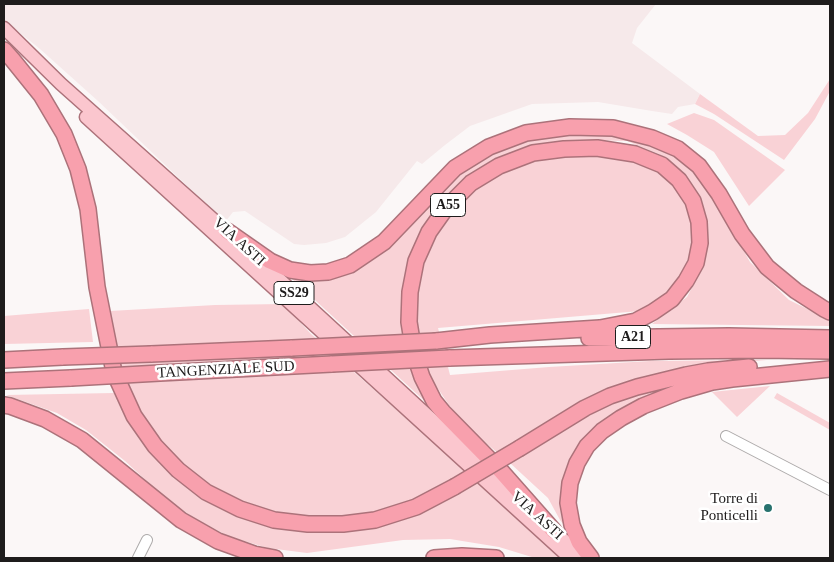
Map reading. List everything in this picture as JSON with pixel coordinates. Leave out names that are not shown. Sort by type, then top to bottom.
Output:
[{"type":"highway","points":[[4,50],[41,95],[64,134],[78,169],[88,209],[97,287],[114,372],[134,416],[155,446],[178,470],[206,492],[240,509],[274,520],[308,524],[343,524],[375,520],[416,507],[454,487],[585,408],[610,396],[637,387],[708,371],[778,365],[830,364]]},
{"type":"highway","name":"A55","points":[[227,231],[270,261],[290,270],[310,273],[328,272],[350,266],[384,242],[455,168],[489,147],[526,133],[570,127],[613,128],[652,138],[678,149],[699,166],[719,194],[742,234],[767,267],[796,291],[830,312]]},
{"type":"highway","name":"A55","points":[[436,341],[490,335],[600,328],[636,321],[653,312],[672,299],[686,281],[696,263],[700,243],[699,222],[693,200],[679,180],[662,165],[635,154],[597,148],[564,149],[533,153],[499,166],[471,183],[446,208],[429,232],[416,261],[410,292],[409,322],[414,353],[422,377],[434,401],[501,471],[554,531]]},
{"type":"highway","name":"A21","points":[[436,341],[656,336],[830,338]]},
{"type":"highway","name":"TANGENZIALE SUD","points":[[4,360],[436,341]]},
{"type":"highway","name":"TANGENZIALE SUD","points":[[4,381],[449,358],[670,351],[830,351]]},
{"type":"highway","points":[[591,558],[579,542],[572,525],[568,503],[570,483],[577,463],[587,446],[602,431],[643,406],[681,391],[712,382],[830,369]]},
{"type":"highway","points":[[4,405],[45,419],[82,440],[181,520],[218,541],[254,554],[275,558]]},
{"type":"highway","points":[[434,558],[462,556],[496,558]]},
{"type":"main road","name":"VIA ASTI","points":[[4,28],[61,84],[227,231],[584,558]]},
{"type":"main road","name":"VIA ASTI","points":[[4,40],[56,90],[570,558]]},
{"type":"street","points":[[726,436],[830,490]]},
{"type":"street","points":[[138,558],[147,540]]},
{"type":"shaded area","points":[[4,4],[656,4],[637,28],[632,43],[700,94],[695,104],[678,107],[672,114],[598,102],[532,104],[470,126],[422,164],[417,161],[376,212],[345,237],[326,243],[294,244],[245,211],[233,212],[225,222],[98,101],[40,49],[4,20]]},
{"type":"shaded area","points":[[830,79],[830,91],[815,119],[784,160],[714,114],[695,104],[700,94],[758,136],[785,135],[808,113]]},
{"type":"shaded area","points":[[694,113],[714,120],[785,170],[749,206],[714,152],[667,124]]},
{"type":"shaded area","points":[[552,134],[621,134],[670,152],[697,171],[750,262],[789,300],[830,320],[830,326],[652,324],[687,297],[702,269],[707,247],[706,222],[697,192],[683,172],[659,154],[627,141],[586,140],[549,142],[506,154],[476,170],[448,195],[425,227],[405,300],[430,406],[291,278],[316,281],[350,274],[377,256],[396,239],[432,200],[468,166],[501,147]]},
{"type":"shaded area","points":[[581,153],[620,157],[648,164],[675,183],[688,207],[695,229],[692,255],[681,275],[659,301],[640,311],[438,328],[450,375],[650,361],[767,360],[720,364],[666,373],[499,454],[468,428],[430,377],[416,327],[419,277],[439,226],[466,195],[499,172],[538,158]]},
{"type":"shaded area","points":[[283,304],[311,334],[466,471],[442,487],[389,511],[341,520],[276,515],[243,505],[213,488],[186,469],[160,442],[140,415],[127,390],[113,339],[110,311],[215,305]]},
{"type":"shaded area","points":[[89,309],[93,342],[4,344],[4,316]]},
{"type":"shaded area","points":[[692,379],[634,406],[571,464],[573,536],[560,520],[548,498],[510,463],[572,422],[614,400]]},
{"type":"shaded area","points":[[770,386],[737,417],[712,392]]},
{"type":"shaded area","points":[[114,393],[141,439],[252,518],[386,522],[432,508],[477,483],[561,558],[535,558],[499,547],[450,539],[403,540],[307,553],[268,548],[230,537],[194,518],[163,496],[125,461],[86,430],[57,413],[6,395]]},
{"type":"shaded area","points":[[777,393],[830,423],[830,430],[774,398]]},
{"type":"place","name":"Torre di Ponticelli","points":[[768,508]]}]
